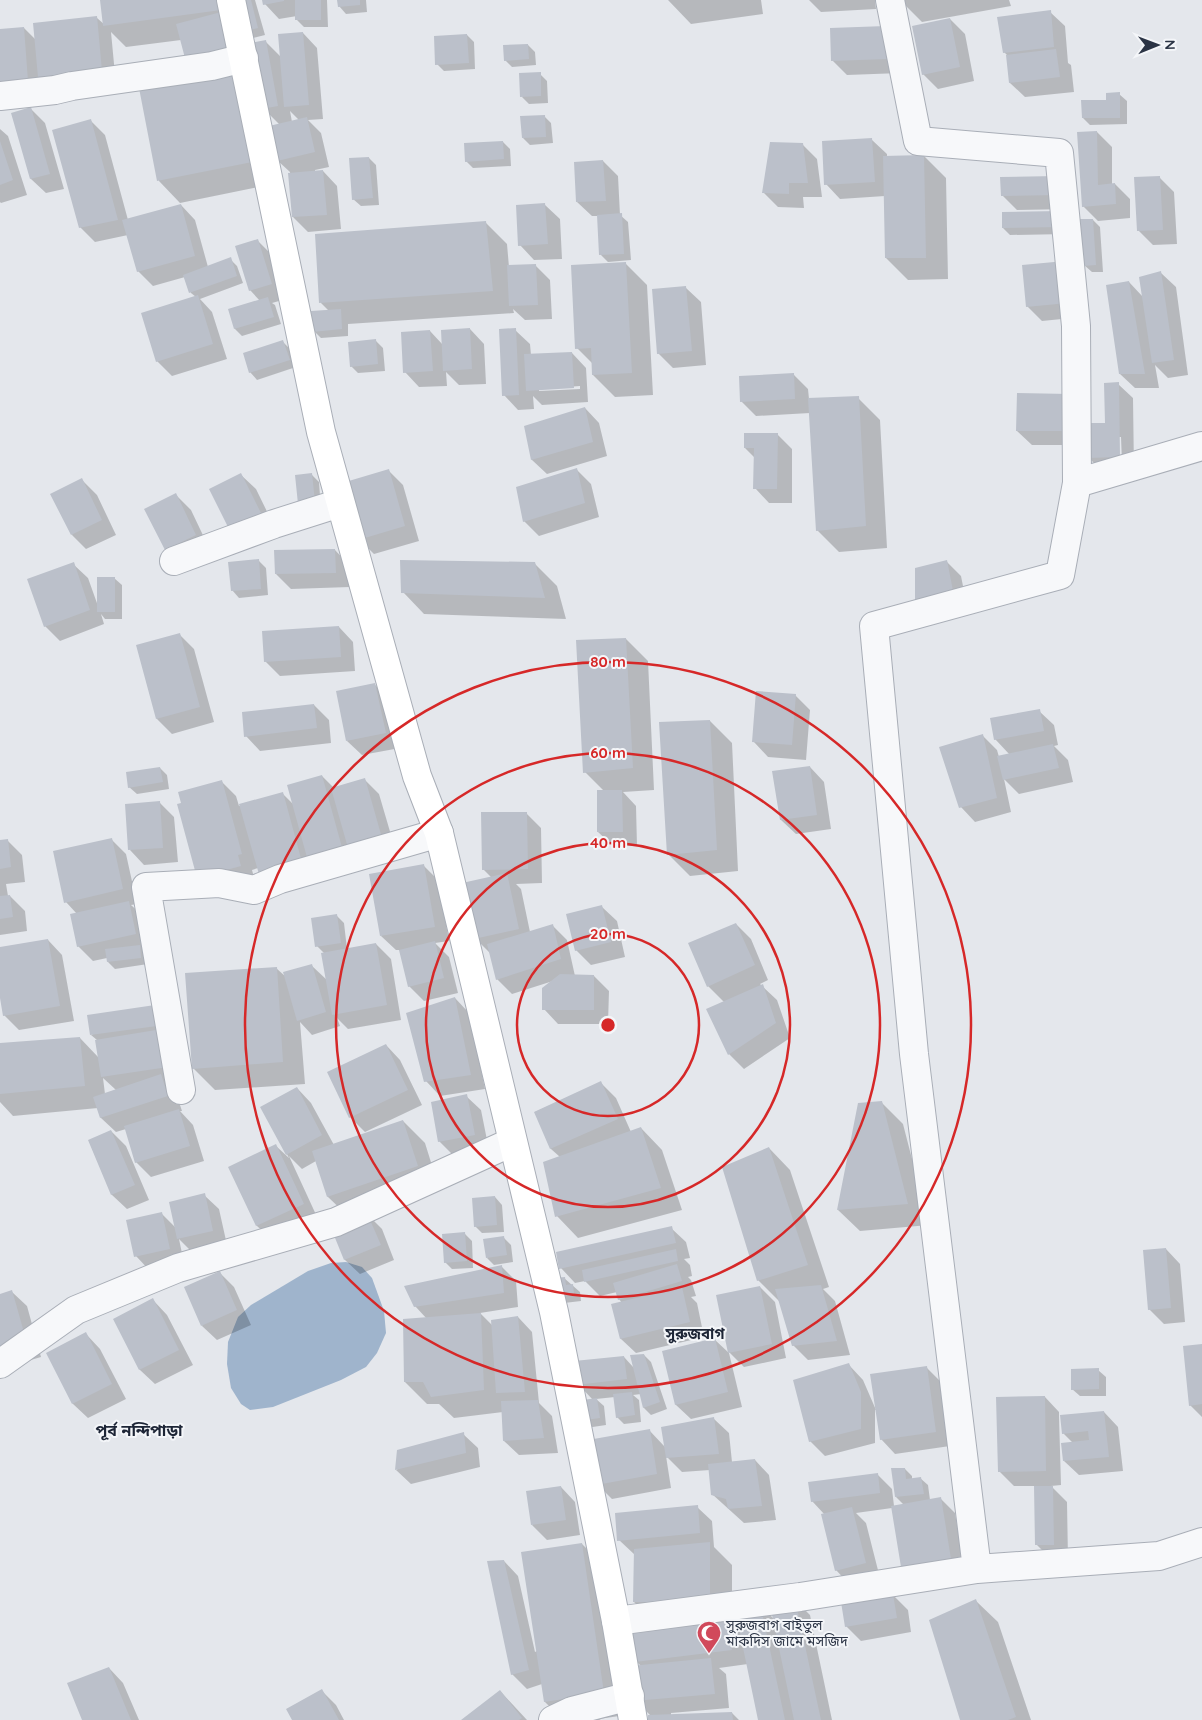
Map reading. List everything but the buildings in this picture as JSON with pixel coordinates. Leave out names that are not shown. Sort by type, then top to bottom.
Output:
[{"type":"street","points":[[231,0],[321,432],[417,776],[439,834],[554,1312],[616,1621],[631,1708],[572,1711],[553,1720]]},
{"type":"street","points":[[890,0],[918,141],[1059,153],[1076,326],[1077,483],[1060,575],[874,626],[914,1054],[977,1570]]},
{"type":"street","points":[[0,96],[55,90],[212,66],[244,58]]},
{"type":"street","points":[[1077,483],[1202,446]]},
{"type":"street","points":[[174,561],[274,524],[340,503]]},
{"type":"street","points":[[181,1090],[146,887],[219,883],[254,890],[280,879],[439,834]]},
{"type":"street","points":[[0,1364],[76,1310],[178,1268],[336,1222],[512,1142]]},
{"type":"street","points":[[616,1621],[800,1597],[977,1570],[1159,1556],[1202,1542]]},
{"type":"water","points":[[346,1262],[362,1267],[372,1278],[384,1311],[386,1333],[377,1353],[366,1367],[341,1380],[273,1407],[250,1410],[241,1404],[231,1388],[227,1364],[228,1342],[238,1317],[251,1305],[308,1271],[331,1263]]},
{"type":"place","name":"সুরুজবাগ বাইতুল মাকদিস জামে মসজিদ","points":[[709,1654]]},
{"type":"district","name":"সুরুজবাগ","points":[[695,1333]]},
{"type":"district","name":"পূর্ব নন্দিপাড়া","points":[[139,1430]]}]
